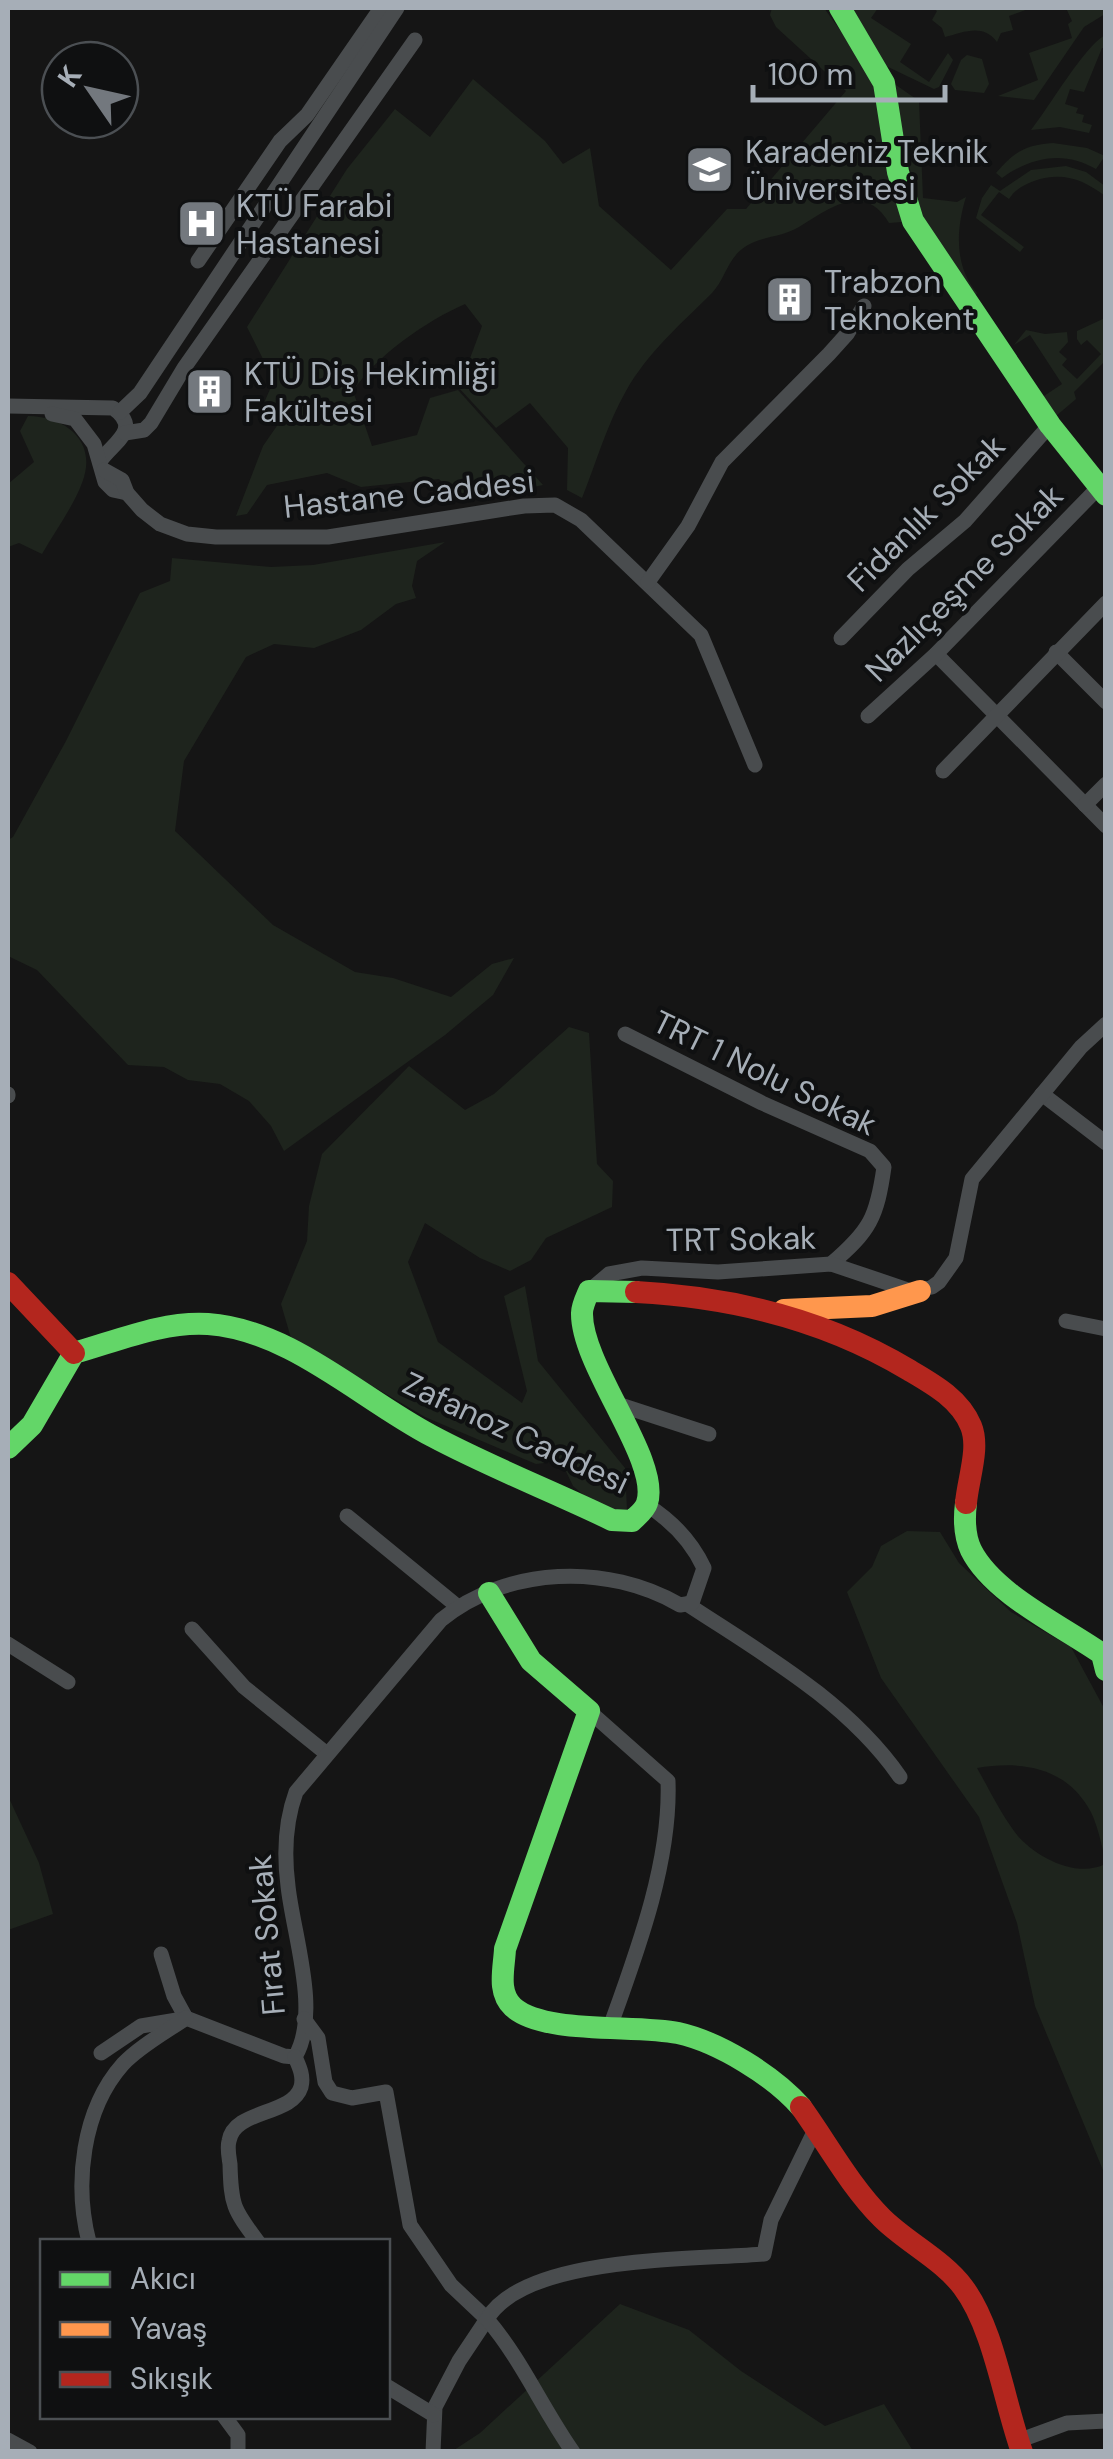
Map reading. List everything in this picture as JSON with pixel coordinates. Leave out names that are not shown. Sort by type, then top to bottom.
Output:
[{"type":"street","points":[[198,261],[280,140],[307,115],[381,8]]},
{"type":"street","points":[[396,8],[140,393],[114,410],[100,412],[91,423],[100,451],[125,433],[144,430],[152,422],[184,368],[415,40]]},
{"type":"street","points":[[840,8],[884,83],[898,172],[913,221],[1050,426],[1102,492]]},
{"type":"street","points":[[648,582],[688,526],[722,462],[829,354],[864,306]]},
{"type":"street","points":[[8,406],[114,410],[126,424],[125,433]]},
{"type":"street","name":"Hastane Caddesi","points":[[8,414],[68,416],[100,451],[142,510],[160,524],[187,534],[328,537],[524,506],[555,506],[581,520],[701,635],[755,765]]},
{"type":"street","name":"Fidanlık Sokak","points":[[840,638],[908,569],[965,521],[1050,426]]},
{"type":"street","name":"Nazlıçeşme Sokak","points":[[868,716],[1102,492]]},
{"type":"street","points":[[942,771],[1106,603]]},
{"type":"street","points":[[1056,652],[1106,702]]},
{"type":"street","points":[[936,654],[1106,826]]},
{"type":"street","points":[[1085,805],[1106,784]]},
{"type":"street","points":[[766,1310],[835,1309],[901,1301],[939,1282],[956,1258],[972,1180],[1081,1047],[1106,1024]]},
{"type":"street","name":"TRT 1 Nolu Sokak","points":[[625,1034],[762,1104],[870,1151],[884,1167],[875,1216],[856,1243],[831,1264]]},
{"type":"street","points":[[1042,1094],[1106,1143]]},
{"type":"street","name":"TRT Sokak","points":[[589,1291],[609,1274],[642,1268],[718,1272],[831,1264],[920,1291]]},
{"type":"street","points":[[8,1283],[74,1353],[32,1425],[8,1448]]},
{"type":"street","points":[[589,1291],[632,1288],[766,1310],[860,1342],[932,1382],[962,1408],[972,1426],[975,1439],[965,1530],[978,1562],[994,1579],[1104,1660]]},
{"type":"street","name":"Zafanoz Caddesi","points":[[74,1353],[168,1328],[209,1324],[248,1332],[288,1351],[432,1436],[612,1520],[632,1520],[647,1504],[648,1489],[588,1345],[582,1311],[589,1291]]},
{"type":"street","points":[[1066,1320],[1106,1329]]},
{"type":"street","points":[[614,1403],[709,1434]]},
{"type":"street","points":[[647,1504],[668,1519],[695,1548],[704,1568],[692,1603],[687,1604]]},
{"type":"street","points":[[347,1516],[457,1606]]},
{"type":"street","name":"Fırat Sokak","points":[[186,2018],[295,2057],[302,2046],[304,2020],[299,1946],[288,1886],[286,1826],[296,1792],[441,1620],[457,1606],[488,1593],[542,1576],[570,1574],[687,1604],[824,1698],[880,1748],[900,1777]]},
{"type":"street","points":[[488,1593],[531,1660],[668,1781],[666,1834],[642,1932],[610,2027]]},
{"type":"street","points":[[192,1629],[244,1686],[327,1754]]},
{"type":"street","points":[[8,1644],[68,1682]]},
{"type":"street","points":[[589,1711],[506,1949],[502,1989],[512,2006],[526,2016],[550,2022],[678,2033],[715,2047],[782,2085],[882,2217],[962,2286],[990,2343],[1020,2446],[1068,2423],[1106,2421]]},
{"type":"street","points":[[161,1954],[174,1996],[186,2018]]},
{"type":"street","points":[[101,2052],[141,2026],[186,2018]]},
{"type":"street","points":[[89,2239],[81,2170],[100,2099],[124,2064],[186,2018]]},
{"type":"street","points":[[304,2020],[318,2038],[325,2082],[332,2093],[352,2098],[386,2092],[410,2225],[451,2284],[508,2344],[538,2392],[546,2414],[573,2452]]},
{"type":"street","points":[[256,2239],[234,2210],[229,2139],[233,2130],[294,2096],[301,2087],[302,2074],[295,2057]]},
{"type":"street","points":[[433,2452],[434,2415],[459,2360],[496,2304],[526,2285],[579,2268],[764,2254],[771,2220],[815,2130]]},
{"type":"street","points":[[390,2388],[434,2415]]},
{"type":"street","points":[[226,2419],[238,2435],[238,2452]]},
{"type":"street","points":[[8,2440],[30,2452]]},
{"type":"shaded area","points":[[772,8],[824,8],[872,74],[902,222],[889,223],[869,203],[846,202],[792,231],[742,249],[712,293],[644,364],[626,391],[582,498],[567,490],[568,448],[530,403],[496,428],[459,388],[482,326],[465,304],[403,341],[353,391],[372,446],[417,435],[430,398],[458,390],[543,485],[462,502],[439,479],[361,487],[327,473],[267,485],[247,514],[236,516],[263,446],[281,420],[264,403],[277,373],[264,361],[247,327],[347,169],[395,109],[430,137],[473,79],[545,141],[563,164],[590,148],[599,206],[671,270],[727,209],[746,209],[846,91],[776,27],[770,15]]},
{"type":"shaded area","points":[[853,8],[878,8],[871,18],[911,44],[900,62],[929,82],[948,53],[953,60],[939,87],[934,89],[884,65]]},
{"type":"shaded area","points":[[933,8],[1031,8],[1009,16],[1013,30],[1001,33],[997,42],[979,31],[945,37],[942,28],[932,20],[937,11]]},
{"type":"shaded area","points":[[1066,8],[1105,8],[1105,14],[1084,27],[1034,100],[998,96],[1038,80],[1029,53],[1072,38],[1068,24],[1072,21]]},
{"type":"shaded area","points":[[1105,35],[1105,48],[1084,92],[1070,89],[1065,104],[1078,108],[1076,113],[1084,115],[1082,122],[1092,125],[1089,133],[1060,127],[1031,130],[1077,64]]},
{"type":"shaded area","points":[[967,55],[982,59],[989,84],[984,93],[955,90],[951,84]]},
{"type":"shaded area","points":[[893,83],[919,101],[923,198],[957,202],[966,197],[959,247],[975,296],[929,232],[914,190]]},
{"type":"shaded area","points":[[1053,143],[1087,148],[1105,156],[1096,169],[1072,159],[1048,158],[1024,165],[1002,178],[996,173],[1021,151]]},
{"type":"shaded area","points":[[1066,166],[1086,172],[1105,186],[1105,196],[1072,179],[1045,178],[1023,186],[1009,199],[999,192],[981,215],[1024,247],[1020,252],[976,218],[991,185],[1000,191],[1031,170]]},
{"type":"shaded area","points":[[1105,318],[1105,361],[1074,392],[1076,399],[1056,416],[1041,398],[1062,384],[1030,335],[1014,345],[1026,330],[1045,334],[1067,332],[1068,342],[1059,352],[1067,359],[1062,365],[1077,379],[1101,354],[1087,340],[1081,345],[1077,331]]},
{"type":"shaded area","points":[[28,416],[66,427],[76,435],[86,455],[78,492],[42,554],[19,543],[8,547],[8,484],[34,462],[20,431]]},
{"type":"shaded area","points":[[445,542],[417,561],[412,586],[416,598],[396,604],[361,630],[314,648],[274,644],[246,657],[184,761],[175,831],[273,925],[355,972],[393,978],[451,997],[492,964],[514,958],[493,995],[445,1035],[284,1151],[271,1126],[249,1101],[220,1084],[188,1080],[164,1067],[128,1065],[37,970],[8,956],[8,840],[66,741],[140,593],[170,581],[172,558],[271,567],[313,565]]},
{"type":"shaded area","points":[[569,1027],[589,1033],[597,1164],[613,1181],[612,1207],[546,1238],[531,1260],[510,1271],[480,1258],[425,1223],[408,1262],[438,1342],[522,1403],[527,1391],[504,1296],[525,1286],[538,1361],[625,1468],[627,1510],[601,1510],[573,1486],[561,1461],[536,1464],[425,1417],[291,1338],[281,1304],[307,1241],[309,1206],[322,1154],[409,1066],[465,1110],[494,1094]]},
{"type":"shaded area","points":[[907,1531],[940,1532],[959,1563],[1011,1612],[1071,1647],[1105,1710],[1105,1859],[1091,1813],[1066,1783],[1024,1766],[977,1768],[1009,1824],[1032,1849],[1069,1867],[1094,1868],[1105,1864],[1105,2175],[1035,2006],[1017,1923],[979,1817],[881,1678],[847,1592],[872,1567],[881,1546]]},
{"type":"shaded area","points":[[8,1796],[39,1863],[53,1914],[8,1930]]},
{"type":"shaded area","points":[[620,2304],[689,2330],[741,2371],[825,2426],[884,2404],[913,2451],[451,2452],[480,2433]]},
{"type":"traffic: fast","points":[[840,8],[884,83],[898,172],[913,221],[1050,425],[1106,495]]},
{"type":"traffic: fast","points":[[8,1448],[32,1425],[74,1353],[157,1329],[208,1324],[239,1329],[297,1352],[405,1421],[454,1447],[612,1520],[632,1521],[646,1506],[648,1485],[643,1463],[594,1359],[582,1313],[589,1291],[636,1292]]},
{"type":"traffic: fast","points":[[966,1503],[967,1539],[981,1566],[1012,1595],[1102,1654],[1106,1670]]},
{"type":"traffic: fast","points":[[489,1593],[531,1661],[589,1711],[505,1949],[503,1980],[508,2001],[527,2016],[546,2022],[660,2030],[694,2037],[745,2062],[801,2107]]},
{"type":"traffic: slow","points":[[784,1310],[872,1306],[920,1291]]},
{"type":"traffic: jam","points":[[8,1283],[74,1353]]},
{"type":"traffic: jam","points":[[636,1292],[708,1299],[778,1314],[845,1337],[927,1381],[953,1400],[971,1426],[974,1454],[966,1503]]},
{"type":"traffic: jam","points":[[801,2107],[870,2206],[945,2268],[974,2304],[991,2344],[1022,2452]]},
{"type":"place","name":"Karadeniz Teknik Üniversitesi","points":[[710,170]]},
{"type":"place","name":"KTÜ Farabi Hastanesi","points":[[201,224]]},
{"type":"place","name":"Trabzon Teknokent","points":[[789,300]]},
{"type":"place","name":"KTÜ Diş Hekimliği Fakültesi","points":[[209,392]]}]
